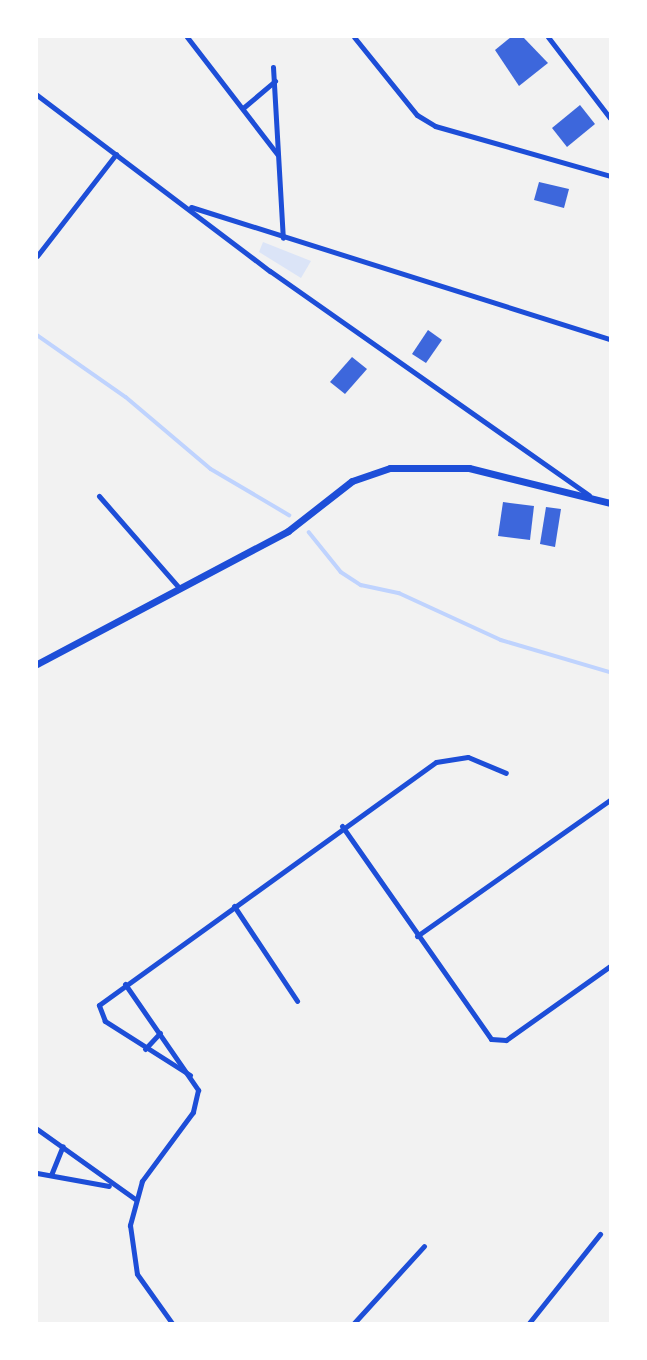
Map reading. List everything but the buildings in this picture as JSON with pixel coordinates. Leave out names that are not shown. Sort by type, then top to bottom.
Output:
[{"type":"street","points":[[187,37],[277,154]]},
{"type":"street","points":[[354,37],[417,115],[435,126],[610,176]]},
{"type":"street","points":[[548,37],[610,118]]},
{"type":"street","points":[[273,67],[283,238]]},
{"type":"street","points":[[243,108],[275,81]]},
{"type":"street","points":[[37,95],[185,205],[589,495]]},
{"type":"street","points":[[37,256],[116,154]]},
{"type":"street","points":[[185,205],[610,339]]},
{"type":"street","points":[[37,664],[182,591],[288,531],[352,481],[390,468],[469,468],[589,495],[610,503]]},
{"type":"street","points":[[99,496],[182,591]]},
{"type":"street","points":[[190,1075],[145,1049],[99,1013],[125,984],[342,826],[436,762],[468,757],[506,773]]},
{"type":"street","points":[[417,936],[610,800]]},
{"type":"street","points":[[342,826],[491,1039],[506,1040],[610,966]]},
{"type":"street","points":[[234,906],[297,1001]]},
{"type":"street","points":[[125,984],[190,1075],[199,1102],[135,1199],[130,1226],[137,1273],[173,1323]]},
{"type":"street","points":[[145,1049],[160,1033]]},
{"type":"street","points":[[37,1129],[63,1146],[113,1187],[135,1199]]},
{"type":"street","points":[[51,1175],[63,1146]]},
{"type":"street","points":[[37,1173],[113,1187]]},
{"type":"street","points":[[529,1323],[600,1234]]},
{"type":"street","points":[[354,1323],[425,1245]]},
{"type":"shaded area","points":[[263,242],[311,261],[301,278],[259,252]]},
{"type":"waterway","points":[[37,335],[126,397],[211,469],[289,515]]},
{"type":"waterway","points":[[309,532],[341,572],[361,585],[399,593],[501,640],[610,672]]}]
